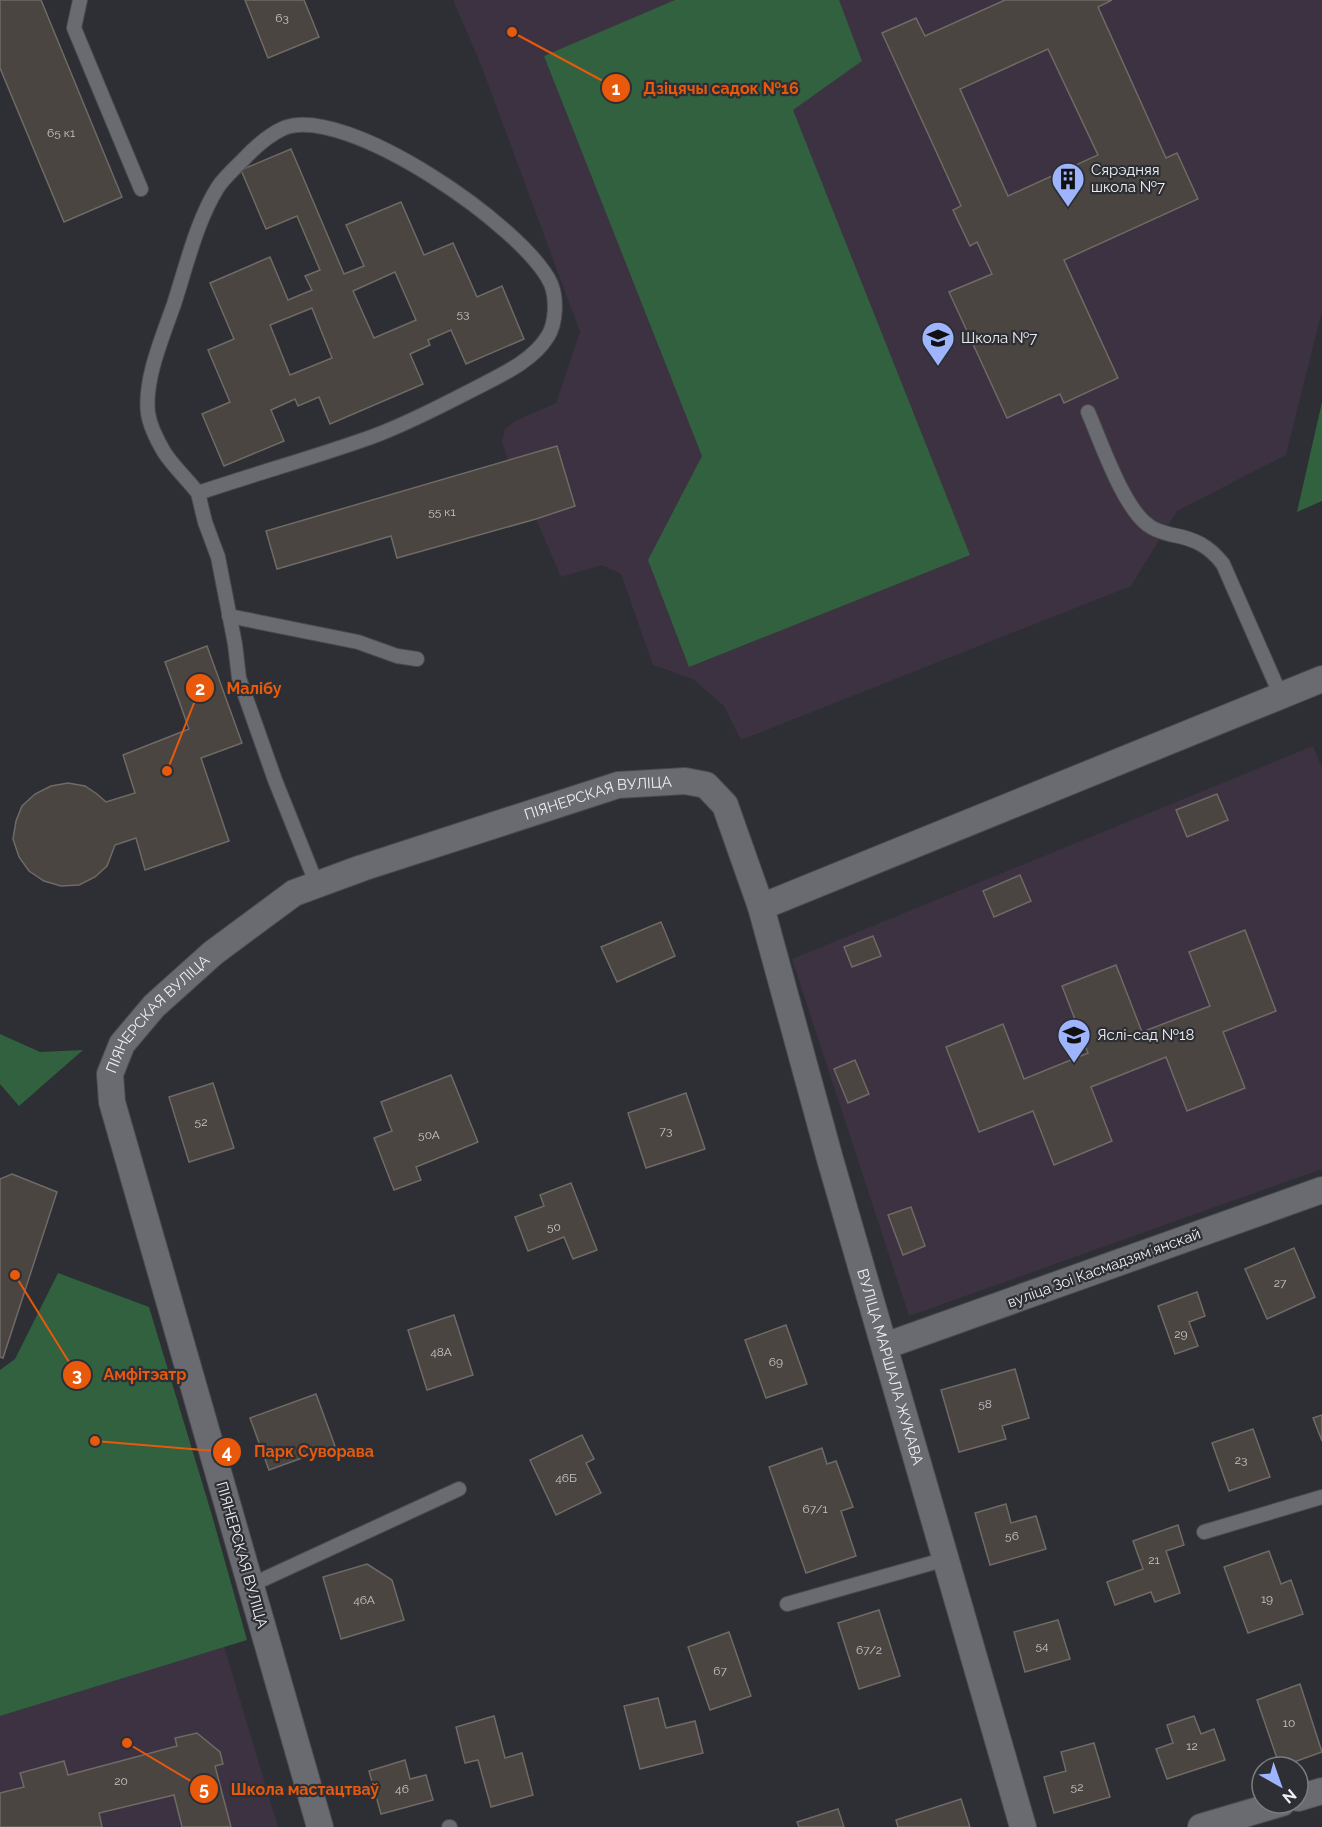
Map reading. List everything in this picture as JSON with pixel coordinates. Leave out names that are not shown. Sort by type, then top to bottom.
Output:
[{"type":"street","points":[[761,907],[1322,679]]},
{"type":"street","name":"ПІЯНЕРСКАЯ ВУЛІЦА","points":[[320,1827],[112,1102],[110,1074],[122,1044],[154,1006],[213,953],[294,893],[362,868],[618,784],[684,781],[706,785],[724,805],[761,907]]},
{"type":"street","name":"ВУЛІЦА МАРШАЛА ЖУКАВА","points":[[761,907],[830,1159],[1023,1827]]},
{"type":"street","name":"вуліца Зоі Касмадзямʼянскай","points":[[885,1346],[1322,1190]]},
{"type":"street","points":[[1201,1827],[1250,1812]]},
{"type":"lane","points":[[80,0],[74,28],[141,189]]},
{"type":"lane","points":[[198,493],[377,435],[501,375],[533,354],[549,335],[555,313],[551,285],[529,253],[488,215],[445,183],[385,150],[321,127],[302,125],[287,127],[270,136],[250,152],[219,186],[196,235],[153,366],[148,412],[154,433],[166,455],[198,493],[205,522],[218,557],[235,644],[239,678],[275,780],[317,885]]},
{"type":"lane","points":[[1088,412],[1135,514],[1149,527],[1202,543],[1213,551],[1223,564],[1281,696]]},
{"type":"lane","points":[[229,616],[358,642],[398,656],[417,659]]},
{"type":"lane","points":[[251,1585],[459,1488]]},
{"type":"lane","points":[[1204,1532],[1322,1497]]},
{"type":"lane","points":[[787,1604],[946,1559]]},
{"type":"shaded area","name":"Школа №7","points":[[453,0],[1322,0],[1322,311],[1286,455],[1177,511],[1131,586],[741,740],[724,706],[693,679],[653,665],[621,574],[602,565],[561,577],[536,519],[575,506],[557,446],[508,460],[502,442],[505,429],[515,421],[556,403],[580,332],[481,65]]},
{"type":"shaded area","name":"Яслі-сад №18","points":[[1313,746],[1322,768],[1322,1169],[909,1316],[792,959]]},
{"type":"shaded area","points":[[224,1646],[278,1827],[0,1827],[0,1716]]},
{"type":"green space","points":[[675,0],[839,0],[862,61],[793,110],[970,555],[689,667],[648,560],[702,456],[544,56]]},
{"type":"green space","points":[[1322,402],[1322,501],[1297,512]]},
{"type":"green space","points":[[0,1034],[40,1052],[83,1050],[19,1106],[0,1084]]},
{"type":"green space","points":[[58,1273],[149,1307],[247,1640],[0,1716],[0,1370],[15,1359]]},
{"type":"building","points":[[0,0],[41,0],[122,197],[64,222],[0,68]]},
{"type":"building","points":[[245,0],[304,0],[319,37],[268,58]]},
{"type":"building","name":"Сярэдняя школа №7","points":[[1005,0],[1112,0],[1098,7],[1166,158],[1177,153],[1198,199],[1064,260],[1118,378],[1064,403],[1060,394],[1007,418],[949,292],[992,274],[977,242],[970,246],[953,210],[961,206],[882,33],[916,18],[925,36]],"holes":[[[1048,49],[1098,155],[1008,196],[960,89]]]},
{"type":"building","points":[[291,149],[344,274],[364,266],[346,225],[401,202],[424,255],[453,243],[477,297],[502,286],[524,339],[466,364],[451,330],[428,340],[430,345],[410,354],[423,384],[330,424],[319,397],[298,406],[295,399],[271,410],[284,441],[224,466],[202,414],[230,402],[208,350],[234,339],[210,283],[270,257],[288,300],[312,290],[305,276],[320,270],[297,216],[266,229],[241,170]],"holes":[[[395,272],[416,320],[374,338],[353,291]],[[312,308],[332,358],[290,375],[270,325]]]},
{"type":"building","points":[[557,446],[575,506],[397,558],[391,536],[277,569],[266,531]]},
{"type":"building","points":[[207,646],[242,743],[201,758],[229,841],[145,870],[136,838],[115,845],[107,866],[95,877],[79,885],[61,886],[44,881],[29,871],[19,857],[13,839],[16,821],[22,806],[35,794],[51,786],[68,783],[85,786],[106,802],[135,793],[123,755],[189,729],[165,662]]},
{"type":"building","points":[[1217,794],[1228,820],[1187,837],[1176,810]]},
{"type":"building","points":[[1020,875],[1031,901],[994,917],[983,891]]},
{"type":"building","points":[[661,922],[675,956],[617,982],[601,947]]},
{"type":"building","points":[[1245,930],[1276,1011],[1223,1032],[1245,1088],[1187,1111],[1166,1057],[1091,1087],[1112,1141],[1054,1165],[1033,1111],[979,1132],[946,1047],[1003,1024],[1024,1079],[1088,1053],[1062,986],[1116,965],[1142,1032],[1210,1006],[1189,952]]},
{"type":"building","points":[[873,936],[881,956],[852,967],[844,947]]},
{"type":"building","points":[[855,1060],[869,1094],[848,1103],[834,1069]]},
{"type":"building","points":[[451,1075],[478,1142],[416,1167],[421,1180],[394,1190],[374,1138],[392,1131],[381,1102]]},
{"type":"building","points":[[213,1083],[234,1148],[189,1162],[169,1097]]},
{"type":"building","points":[[686,1093],[705,1149],[646,1168],[628,1113]]},
{"type":"building","points":[[12,1174],[57,1192],[3,1358],[0,1357],[0,1179]]},
{"type":"building","points":[[571,1183],[597,1250],[573,1259],[564,1237],[528,1251],[515,1217],[544,1206],[540,1195]]},
{"type":"building","points":[[911,1207],[925,1246],[903,1255],[888,1215]]},
{"type":"building","points":[[1294,1248],[1315,1297],[1267,1319],[1245,1269]]},
{"type":"building","points":[[1197,1292],[1205,1316],[1189,1322],[1198,1346],[1175,1354],[1158,1306]]},
{"type":"building","points":[[454,1315],[473,1375],[427,1390],[408,1330]]},
{"type":"building","points":[[786,1325],[807,1384],[766,1398],[745,1340]]},
{"type":"building","points":[[1015,1369],[1029,1418],[1002,1426],[1006,1439],[959,1452],[941,1390]]},
{"type":"building","points":[[316,1394],[335,1446],[269,1470],[250,1418]]},
{"type":"building","points":[[1322,1415],[1322,1441],[1313,1418]]},
{"type":"building","points":[[1253,1429],[1270,1477],[1229,1491],[1212,1443]]},
{"type":"building","points":[[582,1435],[594,1459],[586,1463],[601,1493],[556,1515],[530,1460]]},
{"type":"building","points":[[822,1448],[827,1464],[836,1461],[853,1507],[841,1511],[856,1556],[806,1573],[769,1467]]},
{"type":"building","points":[[1006,1504],[1011,1523],[1036,1516],[1046,1549],[990,1565],[975,1513]]},
{"type":"building","points":[[1178,1525],[1184,1545],[1166,1551],[1180,1593],[1155,1602],[1151,1592],[1115,1605],[1107,1582],[1143,1569],[1133,1541]]},
{"type":"building","points":[[1269,1551],[1281,1584],[1291,1580],[1303,1614],[1248,1633],[1224,1567]]},
{"type":"building","points":[[367,1564],[392,1580],[404,1620],[341,1639],[323,1577]]},
{"type":"building","points":[[879,1610],[900,1676],[859,1689],[838,1623]]},
{"type":"building","points":[[1058,1620],[1070,1659],[1025,1672],[1014,1632]]},
{"type":"building","points":[[729,1632],[751,1696],[710,1710],[688,1647]]},
{"type":"building","points":[[1300,1684],[1322,1752],[1310,1756],[1276,1755],[1257,1700]]},
{"type":"building","points":[[658,1698],[666,1728],[695,1721],[703,1753],[640,1769],[624,1706]]},
{"type":"building","points":[[494,1716],[505,1758],[522,1753],[533,1795],[491,1807],[478,1760],[465,1763],[456,1727]]},
{"type":"building","points":[[1194,1716],[1201,1734],[1214,1729],[1225,1760],[1167,1779],[1156,1749],[1173,1743],[1167,1725]]},
{"type":"building","points":[[197,1733],[220,1752],[223,1764],[215,1766],[231,1827],[182,1827],[174,1795],[99,1813],[102,1827],[0,1827],[0,1793],[24,1787],[20,1773],[64,1761],[68,1775],[177,1746],[175,1738]]},
{"type":"building","points":[[1094,1743],[1110,1797],[1054,1813],[1044,1777],[1066,1771],[1061,1752]]},
{"type":"building","points":[[405,1760],[410,1779],[426,1775],[433,1800],[381,1814],[369,1771]]},
{"type":"building","points":[[961,1799],[970,1827],[898,1827],[896,1820]]},
{"type":"building","points":[[838,1809],[844,1827],[799,1827],[797,1822]]},
{"type":"place","name":"Дзіцячы садок №16","points":[[512,32]]},
{"type":"place","name":"Сярэдняя школа №7","points":[[1068,208]]},
{"type":"place","name":"Школа №7","points":[[938,367]]},
{"type":"place","name":"Малібу","points":[[167,771]]},
{"type":"place","name":"Яслі-сад №18","points":[[1074,1064]]},
{"type":"place","name":"Амфітэатр","points":[[15,1275]]},
{"type":"place","name":"Парк Суворава","points":[[95,1441]]},
{"type":"place","name":"Школа мастацтваў","points":[[127,1743]]}]
